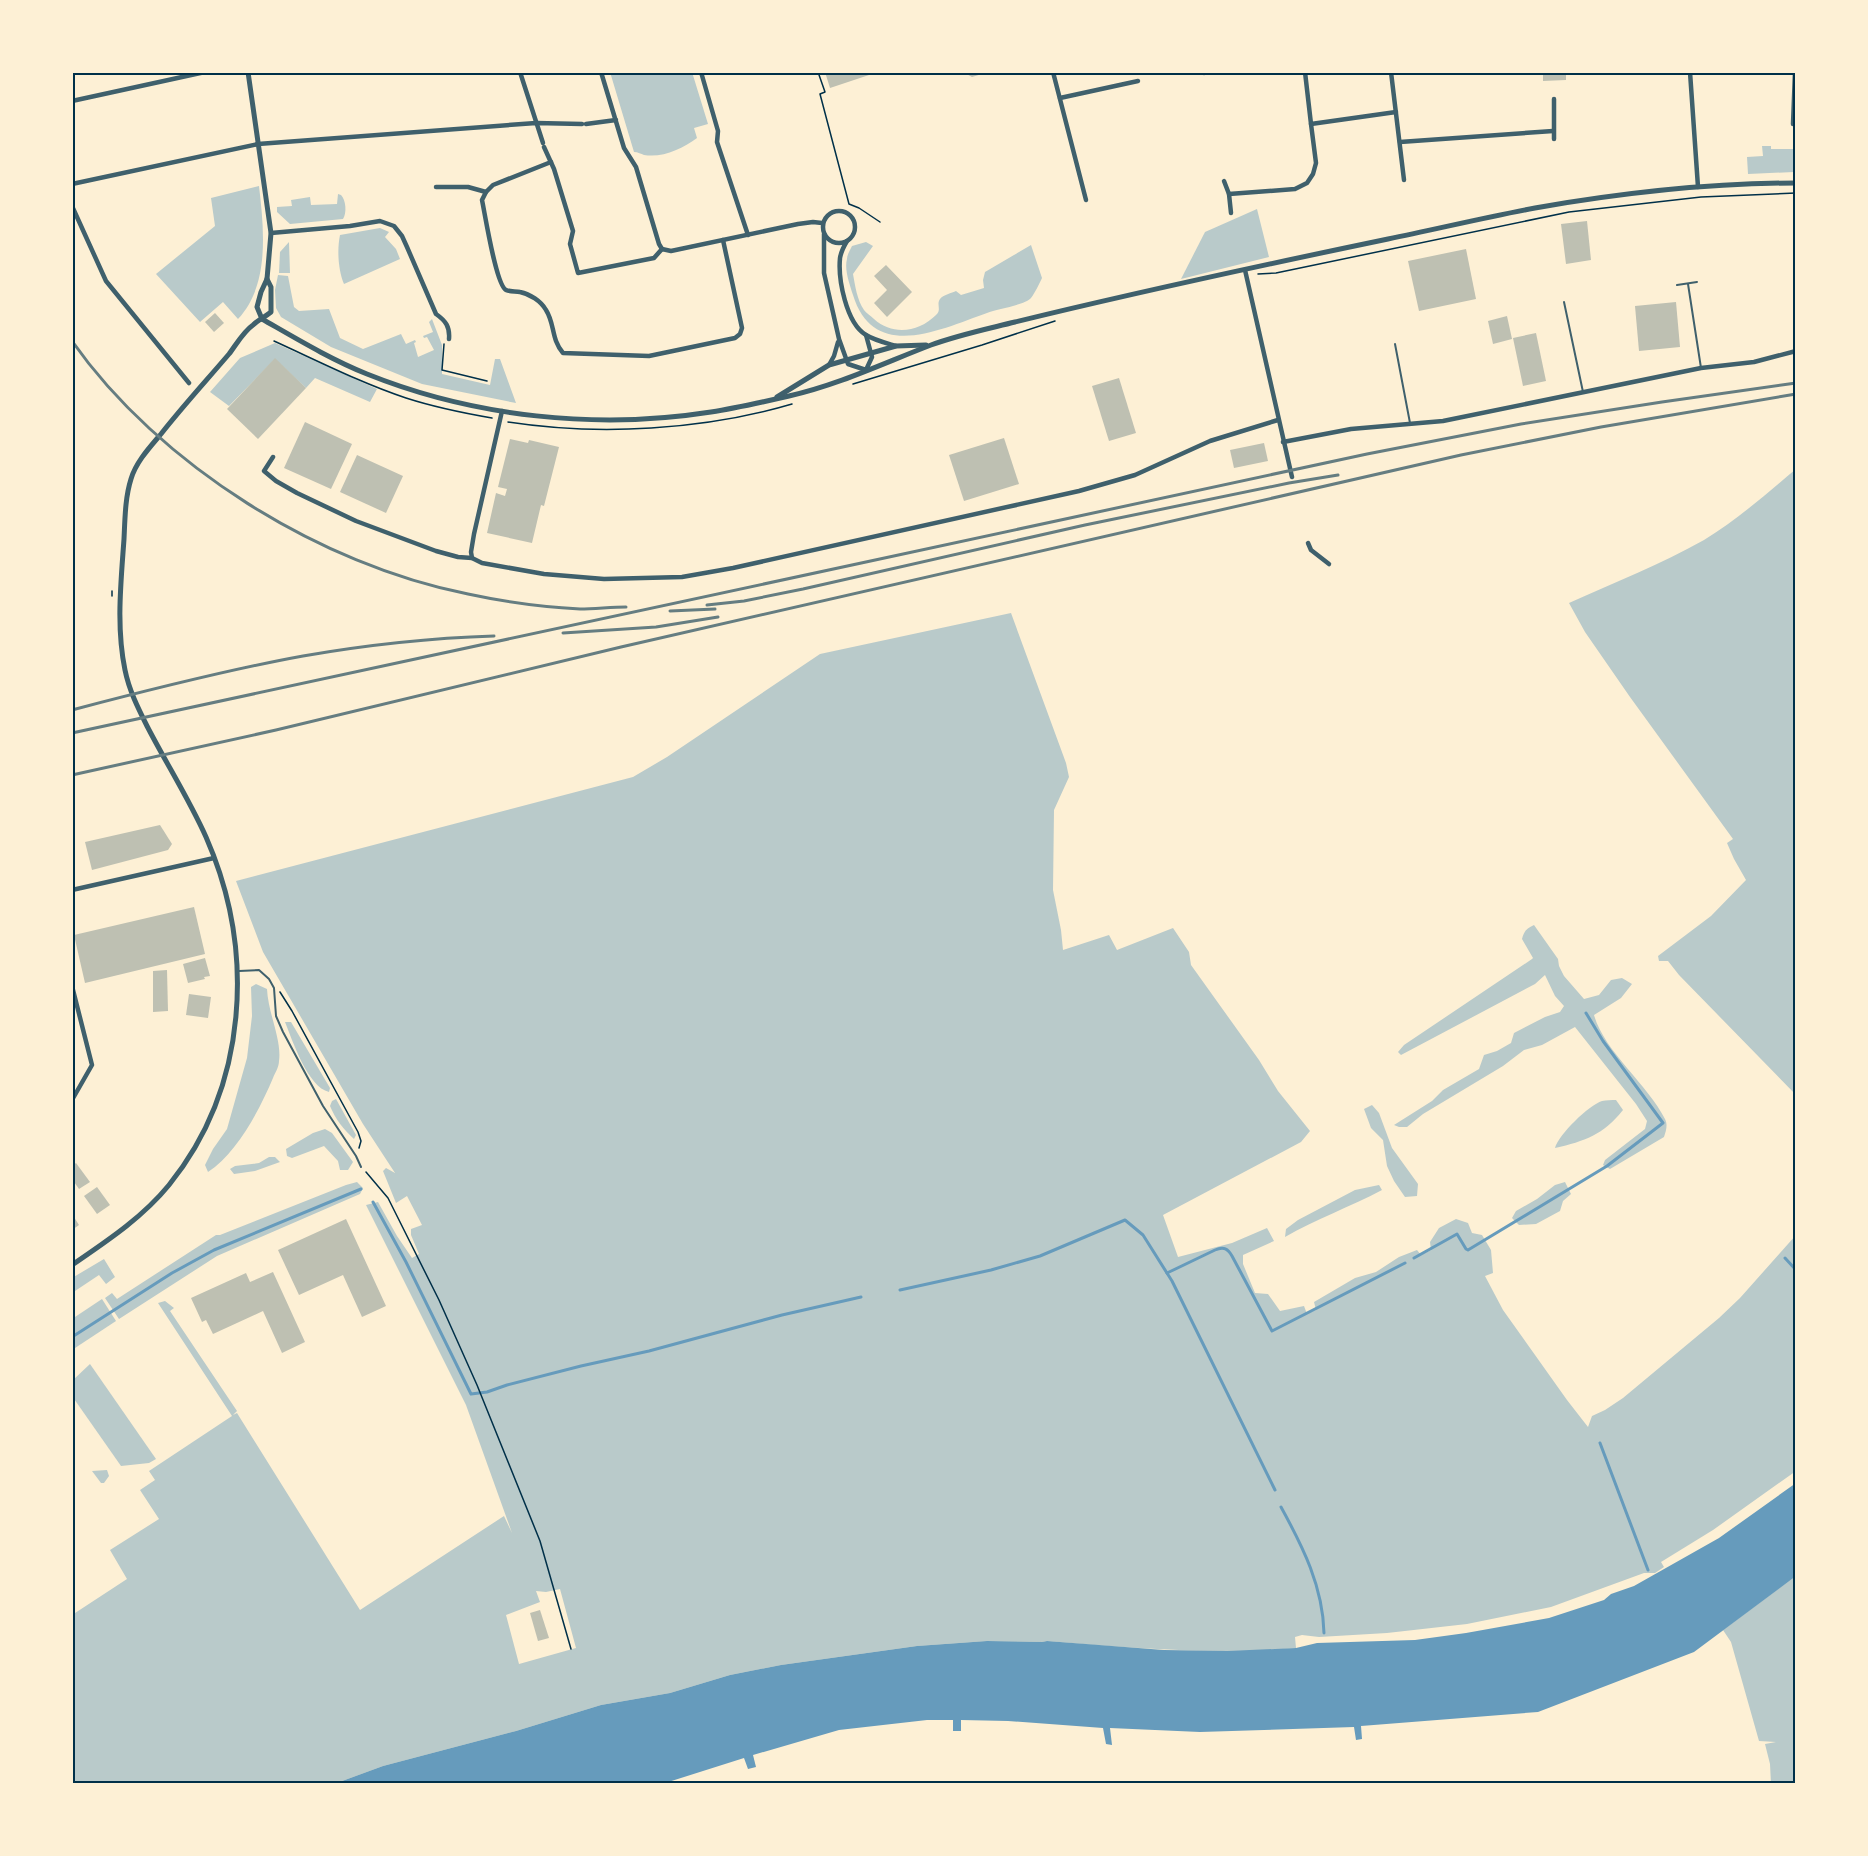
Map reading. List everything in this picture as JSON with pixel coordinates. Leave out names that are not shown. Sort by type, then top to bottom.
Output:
[{"type":"street","points":[[72,101],[205,72]]},
{"type":"street","points":[[248,72],[271,233],[267,279],[257,307],[262,319],[327,356],[367,374],[421,393],[502,411],[581,419],[632,419],[712,412],[772,399],[808,391],[853,376],[931,345],[1047,315],[1532,208],[1622,194],[1698,187],[1796,183]]},
{"type":"street","points":[[520,72],[573,231],[570,244],[578,273],[654,258],[662,249]]},
{"type":"street","points":[[601,72],[625,153],[636,168],[662,249],[671,251],[798,224],[813,222],[822,224]]},
{"type":"street","points":[[701,72],[718,131],[717,142],[748,235]]},
{"type":"street","points":[[1053,72],[1086,200]]},
{"type":"street","points":[[1229,194],[1300,187],[1307,183],[1313,174],[1316,163],[1305,72]]},
{"type":"street","points":[[1391,72],[1404,180]]},
{"type":"street","points":[[1690,72],[1698,187]]},
{"type":"street","points":[[1793,124],[1795,72]]},
{"type":"street","points":[[1060,98],[1138,81]]},
{"type":"street","points":[[1554,99],[1554,139]]},
{"type":"street","points":[[1311,124],[1396,112]]},
{"type":"street","points":[[72,184],[258,144],[536,123],[584,124],[616,120]]},
{"type":"street","points":[[1400,142],[1554,131]]},
{"type":"street","points":[[551,162],[493,185],[482,200],[495,265],[502,286],[507,290],[522,292],[539,301],[547,311],[556,344],[563,353],[649,356],[735,338],[741,334],[742,328],[723,240]]},
{"type":"street","points":[[1224,181],[1229,194],[1231,213]]},
{"type":"street","points":[[436,188],[468,187],[486,192]]},
{"type":"street","points":[[72,206],[106,282],[189,383]]},
{"type":"street","points":[[841,210],[848,213],[852,216],[855,225],[853,235],[847,241],[840,256],[840,272],[848,312],[866,335],[872,352],[866,370],[852,367],[846,361],[838,339],[824,273],[822,224],[827,215],[834,211],[841,210]]},
{"type":"street","points":[[271,233],[350,226],[380,220],[394,226],[402,236],[436,314],[444,320],[450,331],[449,339]]},
{"type":"street","points":[[824,234],[832,242],[847,241]]},
{"type":"street","points":[[1245,273],[1292,477]]},
{"type":"street","points":[[72,1265],[126,1227],[168,1186],[200,1138],[220,1094],[229,1063],[236,1018],[237,971],[227,903],[214,858],[199,823],[136,704],[125,671],[120,618],[126,501],[131,477],[150,447],[251,325],[271,312],[271,287],[267,279]]},
{"type":"street","points":[[866,335],[896,346]]},
{"type":"street","points":[[829,365],[838,339]]},
{"type":"street","points":[[772,399],[829,365],[896,346],[931,345]]},
{"type":"street","points":[[1283,442],[1351,429],[1443,421],[1701,368],[1754,362],[1796,351]]},
{"type":"street","points":[[472,558],[474,534],[502,411]]},
{"type":"street","points":[[273,457],[264,471],[285,487],[378,530],[458,557],[472,558],[482,563],[575,577],[650,579],[695,575],[789,556],[1088,489],[1134,475],[1229,434],[1278,420]]},
{"type":"street","points":[[1308,543],[1311,550],[1329,564]]},
{"type":"street","points":[[72,890],[214,858]]},
{"type":"street","points":[[72,986],[92,1065],[72,1100]]},
{"type":"lane","points":[[1677,285],[1697,282]]},
{"type":"lane","points":[[1688,284],[1701,368]]},
{"type":"lane","points":[[1564,302],[1583,392]]},
{"type":"lane","points":[[1395,344],[1410,423]]},
{"type":"lane","points":[[237,971],[259,970],[269,979],[274,988],[276,1016],[283,1032],[323,1106],[361,1167]]},
{"type":"path","points":[[818,72],[825,92],[820,94],[849,204],[880,222]]},
{"type":"path","points":[[1245,273],[1276,273],[1569,212],[1701,197],[1796,193]]},
{"type":"path","points":[[846,387],[1055,321]]},
{"type":"path","points":[[449,339],[442,345],[442,370],[488,381]]},
{"type":"path","points":[[511,422],[628,430],[714,421],[794,403]]},
{"type":"path","points":[[274,988],[281,993],[292,1011],[358,1132],[361,1141],[356,1156]]},
{"type":"path","points":[[361,1167],[388,1198],[439,1300],[484,1400],[540,1542],[571,1649]]},
{"type":"shaded area","points":[[610,72],[692,72],[708,124],[694,128],[697,138],[672,152],[651,156],[634,152]]},
{"type":"shaded area","points":[[1762,146],[1771,146],[1771,149],[1793,149],[1794,172],[1748,174],[1747,157],[1763,156]]},
{"type":"shaded area","points":[[259,186],[263,238],[260,273],[255,290],[238,319],[223,302],[200,322],[156,274],[215,226],[211,198]]},
{"type":"shaded area","points":[[338,194],[343,197],[345,203],[343,219],[290,224],[277,212],[277,207],[292,206],[291,200],[310,197],[311,205],[337,204]]},
{"type":"shaded area","points":[[1257,209],[1269,257],[1181,279],[1205,232]]},
{"type":"shaded area","points":[[380,228],[389,232],[385,237],[396,249],[400,259],[344,284],[339,260],[340,235]]},
{"type":"shaded area","points":[[289,242],[290,273],[279,273],[280,252]]},
{"type":"shaded area","points":[[866,242],[873,246],[853,274],[860,302],[865,311],[874,319],[897,330],[914,328],[929,321],[938,313],[939,301],[945,295],[956,291],[961,295],[984,288],[985,272],[1031,245],[1042,278],[1031,298],[1023,303],[930,332],[911,336],[892,335],[876,329],[863,316],[849,282],[846,268],[849,252],[852,246]]},
{"type":"shaded area","points":[[278,275],[288,276],[294,307],[299,311],[329,309],[340,338],[363,349],[401,334],[406,344],[415,340],[418,357],[434,350],[427,337],[423,336],[433,332],[429,322],[432,319],[442,345],[442,374],[490,385],[495,359],[500,359],[516,403],[422,384],[331,347],[281,317],[276,308],[275,290]]},
{"type":"shaded area","points":[[275,343],[377,389],[370,402],[315,378],[306,388],[275,359],[229,406],[210,392],[240,358]]},
{"type":"shaded area","points":[[1796,469],[1796,1095],[1668,961],[1659,961],[1658,956],[1711,916],[1746,880],[1727,843],[1733,839],[1630,697],[1585,632],[1569,603],[1704,540],[1740,515]]},
{"type":"shaded area","points":[[1011,613],[1066,763],[1069,777],[1054,810],[1053,890],[1063,950],[1109,935],[1117,950],[1173,928],[1189,952],[1191,965],[1259,1060],[1278,1091],[1310,1131],[1301,1142],[1163,1215],[1178,1257],[1232,1243],[1267,1228],[1274,1241],[1243,1255],[1243,1264],[1255,1293],[1268,1294],[1280,1311],[1304,1306],[1307,1314],[1316,1310],[1314,1302],[1355,1278],[1376,1272],[1399,1257],[1417,1250],[1421,1255],[1431,1250],[1430,1242],[1439,1228],[1456,1219],[1468,1223],[1472,1233],[1482,1235],[1491,1250],[1493,1273],[1485,1276],[1503,1310],[1588,1427],[1592,1416],[1623,1398],[1719,1318],[1796,1235],[1796,1471],[1713,1530],[1661,1562],[1664,1567],[1655,1573],[1644,1573],[1551,1607],[1467,1624],[1387,1633],[1319,1637],[1302,1635],[1295,1637],[1296,1648],[1265,1650],[1172,1650],[1047,1641],[987,1641],[917,1646],[781,1665],[730,1675],[670,1693],[601,1705],[516,1731],[383,1766],[334,1784],[72,1784],[72,1615],[127,1579],[110,1550],[159,1519],[140,1490],[155,1480],[149,1471],[232,1416],[158,1303],[165,1301],[174,1308],[170,1311],[237,1411],[233,1415],[237,1413],[360,1610],[504,1516],[512,1533],[466,1405],[366,1205],[378,1202],[412,1258],[419,1254],[411,1235],[411,1229],[422,1225],[407,1196],[396,1203],[383,1171],[386,1168],[395,1173],[363,1124],[263,952],[236,881],[633,777],[667,757],[820,654]],"holes":[[[560,1589],[576,1648],[519,1664],[506,1615],[540,1602],[536,1591],[546,1592]]]},
{"type":"shaded area","points":[[1534,925],[1558,959],[1564,976],[1584,999],[1599,995],[1611,980],[1622,978],[1632,984],[1621,998],[1594,1015],[1599,1028],[1616,1055],[1657,1106],[1665,1119],[1666,1128],[1664,1137],[1610,1169],[1603,1165],[1605,1160],[1645,1129],[1647,1121],[1575,1027],[1542,1045],[1524,1050],[1503,1066],[1423,1114],[1407,1127],[1394,1125],[1432,1101],[1443,1090],[1479,1069],[1484,1055],[1511,1043],[1514,1033],[1560,1012],[1564,1006],[1555,996],[1545,975],[1535,984],[1401,1055],[1398,1052],[1404,1045],[1532,959],[1522,939],[1526,930]]},
{"type":"shaded area","points":[[256,984],[267,989],[279,1044],[278,1065],[261,1103],[238,1142],[219,1164],[208,1172],[205,1165],[227,1129],[247,1058],[252,1016],[251,987]]},
{"type":"shaded area","points":[[285,1022],[291,1022],[330,1088],[329,1092],[314,1082],[308,1073]]},
{"type":"shaded area","points":[[336,1099],[356,1135],[354,1139],[340,1124],[330,1106]]},
{"type":"shaded area","points":[[1616,1100],[1623,1110],[1608,1126],[1593,1136],[1555,1148],[1568,1128],[1582,1114],[1602,1101]]},
{"type":"shaded area","points":[[1372,1105],[1379,1113],[1392,1148],[1418,1184],[1417,1196],[1405,1197],[1394,1181],[1387,1166],[1383,1140],[1371,1128],[1364,1109]]},
{"type":"shaded area","points":[[325,1129],[332,1133],[353,1162],[348,1170],[340,1170],[338,1161],[324,1146],[292,1158],[287,1156],[286,1149],[313,1133]]},
{"type":"shaded area","points":[[269,1157],[275,1157],[280,1162],[255,1171],[234,1174],[230,1169],[235,1166],[259,1163]]},
{"type":"shaded area","points":[[357,1182],[363,1188],[360,1194],[217,1256],[119,1319],[105,1298],[112,1293],[117,1299],[216,1235]]},
{"type":"shaded area","points":[[1565,1182],[1571,1194],[1563,1201],[1560,1211],[1536,1224],[1519,1225],[1512,1218],[1516,1211],[1555,1185]]},
{"type":"shaded area","points":[[1379,1185],[1382,1190],[1285,1237],[1286,1229],[1298,1220],[1355,1190]]},
{"type":"shaded area","points":[[104,1259],[115,1277],[106,1284],[99,1275],[72,1293],[72,1278]]},
{"type":"shaded area","points":[[102,1299],[116,1321],[72,1350],[72,1319]]},
{"type":"shaded area","points":[[90,1364],[156,1459],[149,1463],[121,1466],[72,1396],[72,1381]]},
{"type":"shaded area","points":[[107,1470],[109,1476],[104,1483],[101,1483],[92,1471]]},
{"type":"shaded area","points":[[1796,1576],[1796,1784],[1771,1784],[1770,1764],[1765,1744],[1776,1742],[1759,1741],[1731,1642],[1723,1630]]},
{"type":"water","points":[[1796,1483],[1796,1576],[1694,1652],[1538,1712],[1361,1726],[1362,1739],[1356,1740],[1354,1727],[1200,1732],[1110,1728],[1112,1745],[1106,1744],[1103,1728],[961,1720],[961,1731],[953,1731],[953,1720],[927,1720],[839,1730],[753,1755],[756,1767],[748,1769],[744,1758],[662,1784],[334,1784],[383,1766],[516,1731],[601,1705],[670,1693],[730,1675],[781,1665],[917,1646],[987,1641],[1047,1641],[1164,1650],[1227,1651],[1296,1648],[1317,1643],[1415,1640],[1549,1618],[1604,1600],[1611,1594],[1634,1586],[1719,1538]]},
{"type":"building","points":[[825,72],[878,72],[830,88]]},
{"type":"building","points":[[963,72],[985,72],[985,73],[972,77]]},
{"type":"building","points":[[1543,72],[1566,72],[1566,80],[1543,81]]},
{"type":"building","points":[[1587,221],[1591,260],[1566,264],[1561,224]]},
{"type":"building","points":[[1466,249],[1476,299],[1419,311],[1408,261]]},
{"type":"building","points":[[886,265],[912,292],[887,317],[874,303],[887,290],[874,276]]},
{"type":"building","points":[[1676,302],[1680,347],[1639,351],[1635,306]]},
{"type":"building","points":[[215,313],[224,323],[214,332],[205,322]]},
{"type":"building","points":[[1507,316],[1512,339],[1493,344],[1488,321]]},
{"type":"building","points":[[1536,333],[1546,381],[1523,386],[1513,338]]},
{"type":"building","points":[[275,358],[306,388],[258,439],[227,409]]},
{"type":"building","points":[[1119,378],[1136,433],[1109,441],[1092,386]]},
{"type":"building","points":[[305,422],[352,444],[331,489],[284,468]]},
{"type":"building","points":[[1004,438],[1019,484],[964,501],[949,455]]},
{"type":"building","points":[[510,439],[528,443],[529,440],[559,447],[532,543],[487,533],[496,493],[505,496],[507,489],[498,487]]},
{"type":"building","points":[[1264,443],[1268,461],[1234,468],[1230,450]]},
{"type":"building","points":[[357,455],[403,476],[386,513],[340,492]]},
{"type":"building","points":[[160,825],[172,844],[168,850],[92,870],[85,842]]},
{"type":"building","points":[[194,907],[205,954],[85,983],[74,935]]},
{"type":"building","points":[[205,958],[210,976],[188,983],[183,964]]},
{"type":"building","points":[[167,970],[168,1011],[153,1012],[153,971]]},
{"type":"building","points":[[189,994],[211,997],[208,1018],[186,1015]]},
{"type":"building","points":[[76,1163],[90,1182],[79,1189],[72,1179],[72,1166]]},
{"type":"building","points":[[97,1187],[110,1205],[97,1214],[84,1196]]},
{"type":"building","points":[[72,1214],[79,1225],[72,1230]]},
{"type":"building","points":[[346,1219],[386,1306],[362,1317],[343,1275],[299,1295],[278,1250]]},
{"type":"building","points":[[273,1272],[305,1342],[282,1353],[263,1311],[213,1334],[206,1320],[202,1322],[191,1298],[246,1273],[250,1282]]},
{"type":"building","points":[[540,1610],[549,1638],[538,1641],[530,1613]]},
{"type":"waterway","points":[[1414,1258],[1457,1234],[1468,1250],[1607,1166],[1663,1123],[1603,1041],[1586,1013]]},
{"type":"waterway","points":[[72,1337],[172,1273],[214,1250],[361,1189]]},
{"type":"waterway","points":[[373,1202],[406,1262],[471,1394],[487,1392],[581,1366],[861,1297]]},
{"type":"waterway","points":[[900,1290],[991,1270],[1040,1256],[1125,1220],[1143,1235],[1172,1281],[1275,1490]]},
{"type":"waterway","points":[[1167,1273],[1215,1250],[1225,1249],[1232,1256],[1272,1331],[1405,1263]]},
{"type":"waterway","points":[[1785,1258],[1796,1270]]},
{"type":"waterway","points":[[1600,1443],[1648,1570]]},
{"type":"waterway","points":[[1281,1507],[1304,1552],[1316,1583],[1324,1633]]},
{"type":"railway","points":[[72,341],[108,386],[150,429],[197,468],[247,503],[301,534],[356,560],[412,580],[468,594],[510,602],[566,608],[626,607]]},
{"type":"railway","points":[[72,733],[1367,454],[1521,424],[1796,383]]},
{"type":"railway","points":[[72,775],[276,730],[621,647],[1461,455],[1601,427],[1796,394]]},
{"type":"railway","points":[[707,605],[744,601],[803,589],[1085,525],[1338,475]]},
{"type":"railway","points":[[670,611],[715,609]]},
{"type":"railway","points":[[563,633],[656,627],[718,617]]},
{"type":"railway","points":[[72,710],[216,674],[303,656],[398,643],[494,636]]}]
